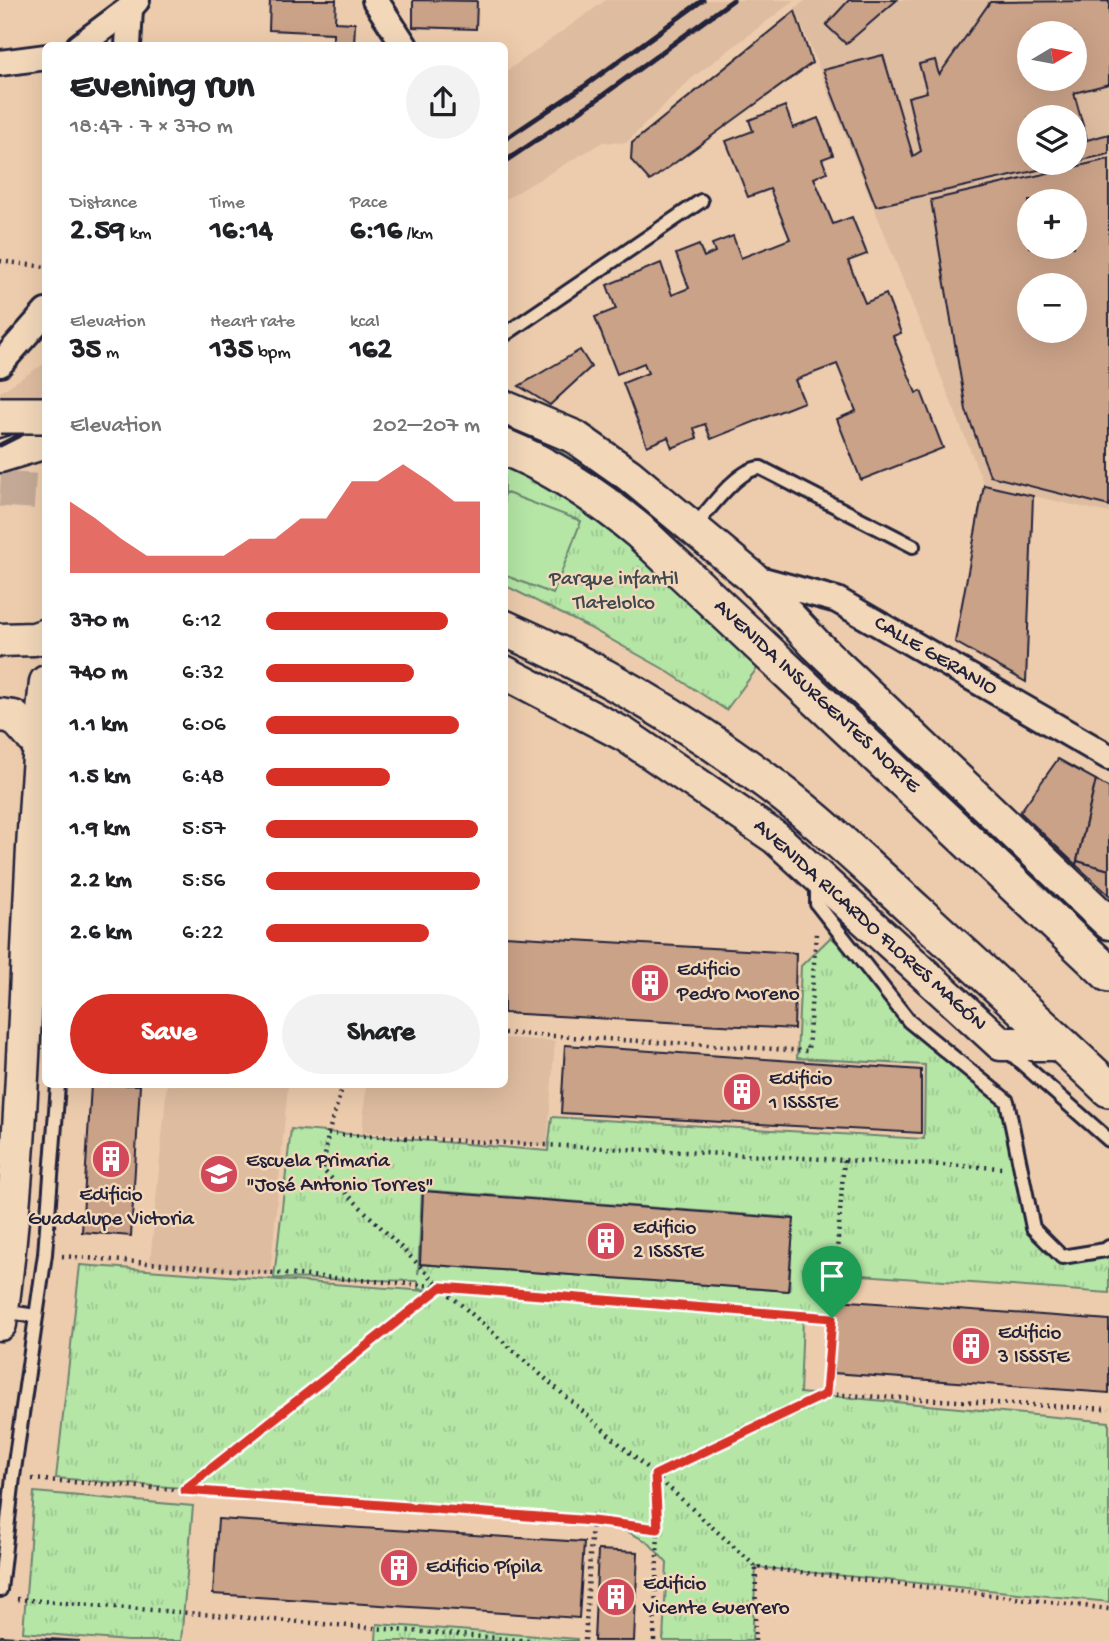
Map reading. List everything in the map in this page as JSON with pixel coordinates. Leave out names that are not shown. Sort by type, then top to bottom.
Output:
[{"type":"main road","points":[[0,415],[42,415]]},
{"type":"main road","name":"AVENIDA INSURGENTES NORTE","points":[[508,449],[560,474],[600,499],[639,531],[1109,974]]},
{"type":"main road","points":[[508,630],[592,669],[646,700],[719,747],[775,788],[876,874],[1109,1089]]},
{"type":"street","points":[[375,0],[402,42]]},
{"type":"street","points":[[84,42],[134,4]]},
{"type":"street","points":[[129,42],[134,4]]},
{"type":"street","points":[[0,63],[42,58]]},
{"type":"street","points":[[0,364],[42,317]]},
{"type":"street","name":"AVENIDA INSURGENTES NORTE","points":[[508,409],[575,438],[629,475],[752,577],[816,645],[1109,923]]},
{"type":"street","points":[[0,456],[42,443]]},
{"type":"street","name":"CALLE GERANIO","points":[[752,577],[837,600],[1109,757]]},
{"type":"street","points":[[0,640],[42,636]]},
{"type":"street","name":"AVENIDA RICARDO FLORES MAGÓN","points":[[508,674],[625,735],[776,838],[817,890],[1001,1044],[1061,1044]]},
{"type":"street","points":[[0,715],[14,717],[39,746]]},
{"type":"street","points":[[1,1317],[21,1093],[31,866],[42,719]]},
{"type":"street","points":[[0,1070],[9,1076],[21,1093]]},
{"type":"lane","points":[[508,332],[701,201]]},
{"type":"lane","points":[[693,528],[724,492],[750,469],[761,468],[913,546]]},
{"type":"lane","points":[[817,890],[909,1021],[1007,1101],[1033,1228],[1062,1257],[1105,1251],[1109,1247]]},
{"type":"lane","points":[[1001,1044],[1109,1140]]},
{"type":"lane","points":[[0,1590],[13,1477],[45,1254],[58,1088]]},
{"type":"lane","points":[[1,1317],[36,1316]]},
{"type":"path","points":[[0,261],[42,266]]},
{"type":"path","points":[[508,1033],[808,1051],[817,890]]},
{"type":"path","points":[[342,1088],[328,1134],[323,1170],[441,1287],[756,1567],[1109,1609]]},
{"type":"path","points":[[328,1134],[1021,1169]]},
{"type":"path","points":[[826,1394],[844,1160]]},
{"type":"path","points":[[45,1254],[832,1318]]},
{"type":"path","points":[[184,1490],[441,1287]]},
{"type":"path","points":[[655,1475],[826,1394],[1109,1409]]},
{"type":"path","points":[[654,1641],[658,1529],[655,1475]]},
{"type":"path","points":[[13,1477],[592,1521],[658,1529]]},
{"type":"path","points":[[585,1641],[592,1521]]},
{"type":"path","points":[[755,1641],[756,1567]]},
{"type":"path","points":[[14,1599],[533,1641]]},
{"type":"shaded area","points":[[606,0],[795,0],[692,78],[626,143],[603,142],[508,198],[508,70]]},
{"type":"shaded area","points":[[806,0],[1109,0],[1109,513],[984,485],[795,8]]},
{"type":"shaded area","points":[[42,365],[42,436],[0,457],[0,392]]},
{"type":"shaded area","points":[[508,1038],[555,1041],[547,1146],[362,1132],[366,1088],[508,1088]]},
{"type":"shaded area","name":"Escuela Primaria \"José Antonio Torres\"","points":[[167,1088],[288,1088],[270,1275],[150,1263]]},
{"type":"green space","name":"Parque infantil Tlatelolco","points":[[508,431],[545,445],[583,465],[653,517],[630,546],[758,667],[726,710],[662,668],[508,587]]},
{"type":"green space","points":[[508,494],[581,521],[553,594],[508,577]]},
{"type":"green space","points":[[831,937],[1005,1102],[1032,1233],[1063,1262],[1109,1252],[1109,1293],[835,1273],[832,1320],[418,1289],[418,1281],[274,1278],[291,1129],[548,1151],[552,1117],[924,1139],[925,1065],[797,1058],[801,966]],"holes":[[[422,1190],[793,1218],[789,1291],[420,1264],[418,1274]]]},
{"type":"green space","points":[[80,1265],[803,1319],[800,1393],[1109,1422],[1109,1602],[756,1567],[752,1641],[663,1641],[667,1563],[648,1542],[609,1522],[56,1478]]},
{"type":"green space","points":[[34,1492],[193,1506],[181,1641],[127,1641],[23,1632]]},
{"type":"green space","points":[[377,1624],[577,1639],[577,1641],[376,1641]]},
{"type":"building","points":[[270,0],[336,0],[335,22],[355,23],[354,42],[333,42],[333,33],[269,30]]},
{"type":"building","points":[[413,0],[477,1],[476,29],[413,27]]},
{"type":"building","points":[[849,0],[897,0],[846,44],[826,25]]},
{"type":"building","points":[[1109,1],[1109,84],[1087,90],[1087,21],[1017,21],[1017,91],[1082,91],[1074,93],[1077,105],[1017,105],[1017,175],[876,206],[823,70],[883,55],[913,156],[921,151],[908,97],[927,92],[919,64],[935,60],[939,75],[990,2]]},
{"type":"building","points":[[795,11],[812,63],[650,181],[631,160],[632,143]]},
{"type":"building","points":[[785,106],[793,128],[818,118],[833,155],[822,159],[827,172],[814,178],[833,224],[852,217],[867,254],[848,261],[865,303],[886,294],[901,333],[893,336],[916,393],[921,391],[943,448],[861,480],[837,419],[856,411],[837,364],[795,380],[804,402],[711,439],[705,424],[694,428],[697,438],[672,448],[668,437],[647,446],[623,383],[648,373],[644,363],[617,374],[595,317],[616,309],[607,285],[661,263],[672,295],[689,288],[676,254],[699,245],[704,257],[715,252],[712,244],[733,236],[741,258],[790,239],[770,189],[748,197],[726,141],[753,131],[749,120]]},
{"type":"building","points":[[1109,134],[1109,154],[1087,159],[1087,140]]},
{"type":"building","points":[[1109,159],[1109,506],[990,476],[966,410],[931,200],[1040,175],[1087,175],[1087,164]]},
{"type":"building","points":[[580,350],[591,367],[550,405],[519,386]]},
{"type":"building","points":[[984,485],[1033,496],[1026,682],[955,642]]},
{"type":"building","points":[[1058,759],[1096,780],[1076,865],[1020,812]]},
{"type":"building","points":[[1096,780],[1109,788],[1109,870],[1077,861]]},
{"type":"building","points":[[1077,861],[1109,870],[1109,895],[1076,865]]},
{"type":"building","name":"Edificio Pedro Moreno","points":[[508,936],[796,953],[794,1029],[508,1013]]},
{"type":"building","name":"Edificio 1 ISSSTE","points":[[565,1045],[921,1070],[921,1133],[561,1113]]},
{"type":"building","name":"Edificio Guadalupe Victoria","points":[[91,1088],[140,1088],[131,1236],[82,1232]]},
{"type":"building","name":"Edificio 2 ISSSTE","points":[[423,1191],[794,1219],[788,1291],[420,1264]]},
{"type":"building","name":"Edificio 3 ISSSTE","points":[[836,1300],[1109,1320],[1109,1393],[833,1373]]},
{"type":"building","name":"Edificio Pípila","points":[[218,1519],[584,1542],[579,1618],[213,1594]]},
{"type":"building","name":"Edificio Vicente Guerrero","points":[[598,1550],[638,1552],[634,1641],[594,1641]]},
{"type":"building","points":[[1,1636],[80,1641],[1,1641]]},
{"type":"tunnel","points":[[0,489],[42,492]]},
{"type":"railway","points":[[508,137],[586,85],[703,0]]},
{"type":"railway","points":[[508,159],[595,101],[733,0]]},
{"type":"railway","points":[[0,424],[42,403]]},
{"type":"railway","points":[[0,445],[42,424]]},
{"type":"place","name":"Edificio Pedro Moreno","points":[[650,983]]},
{"type":"place","name":"Edificio 1 ISSSTE","points":[[742,1092]]},
{"type":"place","name":"Edificio Guadalupe Victoria","points":[[111,1159]]},
{"type":"place","name":"Escuela Primaria \"José Antonio Torres\"","points":[[219,1174]]},
{"type":"place","name":"Edificio 2 ISSSTE","points":[[606,1241]]},
{"type":"place","name":"Edificio 3 ISSSTE","points":[[971,1346]]},
{"type":"place","name":"Edificio Pípila","points":[[399,1568]]},
{"type":"place","name":"Edificio Vicente Guerrero","points":[[616,1597]]},
{"type":"route","points":[[441,1287],[832,1318],[826,1394],[655,1475],[658,1529],[592,1521],[184,1490],[441,1287]]}]
